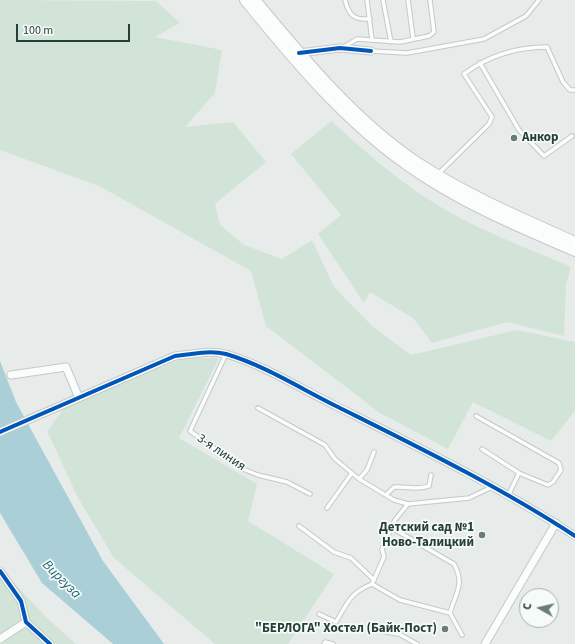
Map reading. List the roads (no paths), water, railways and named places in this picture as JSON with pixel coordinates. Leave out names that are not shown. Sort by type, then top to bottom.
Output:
[{"type":"main road","points":[[245,0],[293,59],[330,99],[363,129],[400,159],[432,182],[464,200],[575,251]]},
{"type":"main road","points":[[255,0],[299,53],[335,92],[367,122],[403,152],[469,193],[507,212],[575,242]]},
{"type":"street","points":[[299,53],[342,48],[371,51]]},
{"type":"street","points":[[0,432],[175,356],[197,353],[226,354],[258,367],[492,487],[556,523],[575,536]]},
{"type":"street","points":[[11,375],[66,367],[79,398]]},
{"type":"street","points":[[486,644],[556,523]]},
{"type":"street","points":[[0,571],[21,601],[26,622],[50,644]]},
{"type":"street","points":[[0,639],[26,622]]},
{"type":"lane","points":[[344,0],[351,15],[360,20],[370,19]]},
{"type":"lane","points":[[367,0],[372,40]]},
{"type":"lane","points":[[383,0],[391,42]]},
{"type":"lane","points":[[408,0],[413,38]]},
{"type":"lane","points":[[342,48],[357,39],[400,42],[413,38],[429,36],[434,32],[430,0]]},
{"type":"lane","points":[[371,51],[407,53],[484,39],[526,16],[539,0]]},
{"type":"lane","points":[[437,174],[489,124],[492,116],[464,74],[480,63],[511,51],[530,47],[547,47],[563,82],[570,90],[575,90]]},
{"type":"lane","points":[[480,63],[519,130],[544,156],[572,136]]},
{"type":"lane","name":"3-я линия","points":[[226,354],[190,432],[243,469],[258,476],[286,482],[310,494]]},
{"type":"lane","points":[[258,408],[325,445],[335,459],[352,473],[394,500],[408,504],[470,498],[492,487]]},
{"type":"lane","points":[[476,416],[559,463],[561,470],[553,482],[548,485],[519,473],[482,449]]},
{"type":"lane","points":[[360,479],[374,452]]},
{"type":"lane","points":[[327,508],[352,473]]},
{"type":"lane","points":[[508,496],[519,473]]},
{"type":"lane","points":[[386,495],[394,487],[403,486],[417,490],[429,486],[431,475]]},
{"type":"lane","points":[[320,614],[336,622],[357,590],[373,582],[384,557],[382,549],[392,528],[408,504]]},
{"type":"lane","points":[[299,526],[334,552],[351,558],[373,582],[400,600],[450,613]]},
{"type":"lane","points":[[392,528],[454,564],[458,572],[460,582],[450,613],[462,635]]},
{"type":"lane","points":[[386,632],[399,634],[417,644]]},
{"type":"lane","points":[[324,644],[325,642],[333,644]]},
{"type":"water","name":"Виргуза","points":[[0,361],[16,402],[103,561],[164,644],[113,644],[42,583],[0,513]]},
{"type":"place","name":"Анкор","points":[[514,138]]},
{"type":"place","name":"Детский сад №1 Ново-Талицкий","points":[[482,535]]},
{"type":"place","name":"\"БЕРЛОГА\" Хостел (Байк-Пост)","points":[[445,629]]}]
